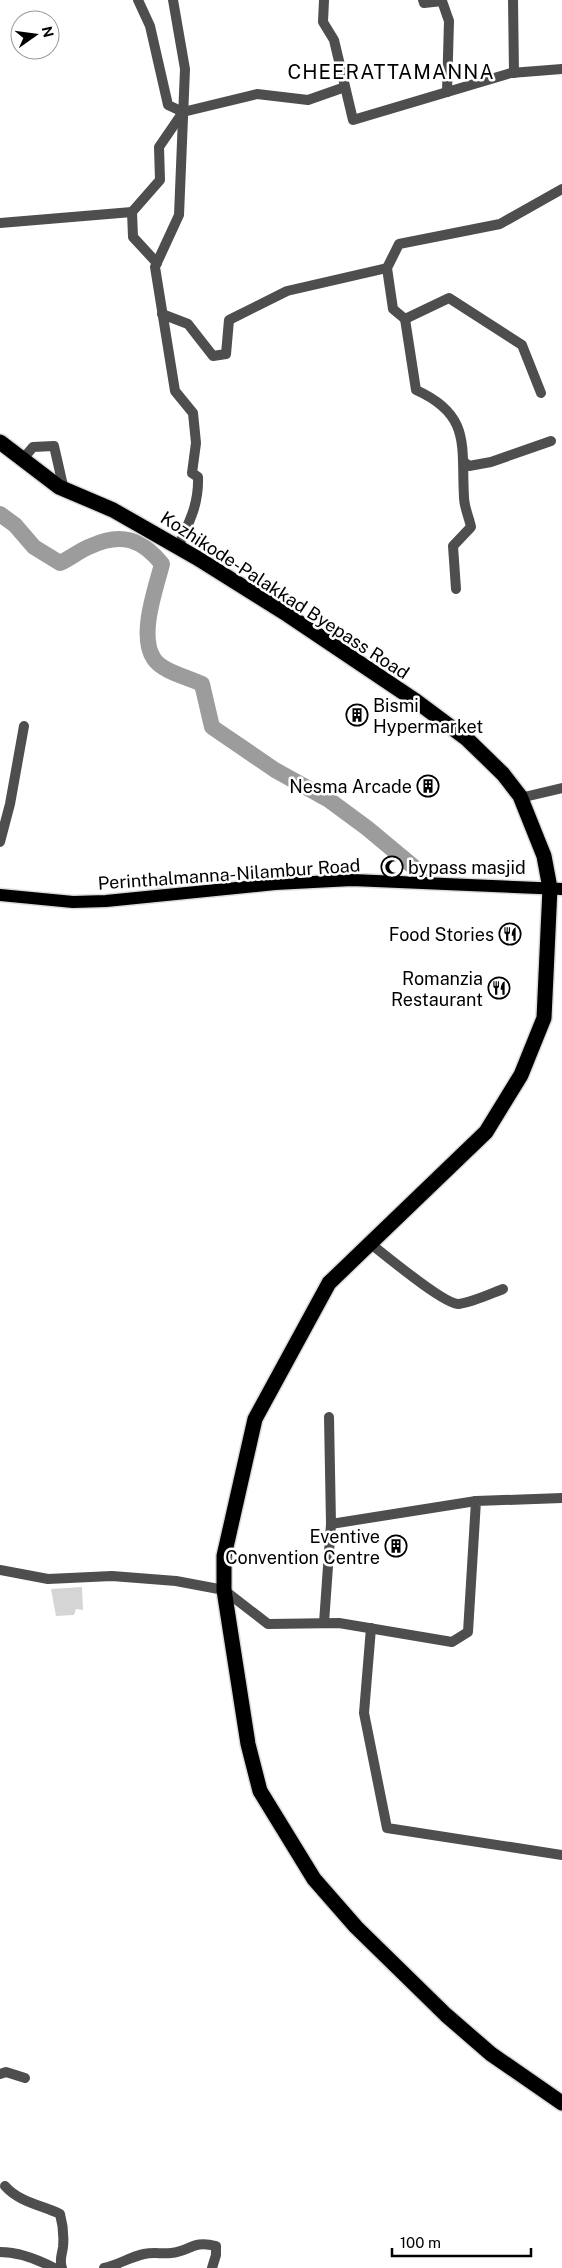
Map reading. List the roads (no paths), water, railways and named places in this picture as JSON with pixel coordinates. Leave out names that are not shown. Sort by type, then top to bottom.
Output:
[{"type":"highway","name":"Kozhikode-Palakkad Byepass Road","points":[[0,442],[64,490],[113,510],[178,548],[288,615],[440,718],[484,755],[503,774],[520,798],[556,888],[544,1018],[521,1075],[486,1132],[329,1283],[255,1419],[224,1556],[224,1590],[248,1744],[260,1790],[314,1879],[356,1927],[446,2014],[492,2054],[562,2103]]},
{"type":"main road","name":"Perinthalmanna-Nilambur Road","points":[[0,895],[73,902],[106,901],[275,884],[352,880],[556,888]]},
{"type":"street","points":[[138,0],[150,26],[168,105],[184,112],[257,94],[308,100],[345,87]]},
{"type":"street","points":[[173,0],[185,69],[179,215],[155,267],[175,391],[193,413],[196,443],[192,473],[198,477],[198,491],[194,514],[178,548]]},
{"type":"street","points":[[324,0],[323,22],[334,40],[354,120],[514,73],[562,69]]},
{"type":"street","points":[[422,0],[424,3],[442,1],[449,21],[447,92]]},
{"type":"street","points":[[513,0],[514,73]]},
{"type":"street","points":[[157,263],[133,237],[132,212],[160,180],[159,147],[184,112]]},
{"type":"street","points":[[456,589],[453,546],[471,527],[464,499],[464,462],[461,439],[455,420],[446,408],[431,397],[416,390],[405,319],[394,310],[387,268],[399,244],[500,224],[562,189]]},
{"type":"street","points":[[0,223],[132,212]]},
{"type":"street","points":[[162,314],[188,324],[213,356],[226,354],[229,320],[287,291],[387,268]]},
{"type":"street","points":[[405,319],[449,298],[522,345],[541,393]]},
{"type":"street","points":[[464,462],[469,466],[491,462],[551,441]]},
{"type":"street","points":[[22,460],[33,447],[54,446],[64,490]]},
{"type":"street","points":[[0,842],[10,804],[24,726]]},
{"type":"street","points":[[520,798],[562,788]]},
{"type":"street","points":[[371,1244],[430,1287],[439,1297],[458,1304],[503,1289]]},
{"type":"street","points":[[324,1623],[331,1524],[329,1417]]},
{"type":"street","points":[[331,1524],[476,1501],[562,1498]]},
{"type":"street","points":[[0,1570],[48,1579],[112,1576],[176,1581],[224,1590],[268,1624],[339,1623],[452,1642],[468,1632],[476,1501]]},
{"type":"street","points":[[371,1628],[364,1713],[387,1828],[562,1854]]},
{"type":"street","points":[[0,2074],[6,2072],[25,2078]]},
{"type":"street","points":[[5,2186],[11,2193],[24,2198],[32,2205],[60,2214],[63,2227],[63,2247],[60,2262],[62,2268]]},
{"type":"street","points":[[104,2268],[116,2266],[130,2258],[145,2253],[170,2253],[197,2243],[216,2246],[216,2255],[212,2268]]},
{"type":"street","points":[[0,2252],[22,2254],[54,2268]]},
{"type":"waterway","points":[[0,514],[15,525],[34,547],[60,563],[87,548],[112,539],[130,540],[147,549],[162,564],[148,625],[150,649],[158,664],[169,671],[202,684],[212,727],[275,770],[329,800],[367,828],[421,873]]},
{"type":"place","name":"Bismi Hypermarket","points":[[357,715]]},
{"type":"place","name":"Nesma Arcade","points":[[428,786]]},
{"type":"place","name":"bypass masjid","points":[[392,867]]},
{"type":"place","name":"Food Stories","points":[[510,934]]},
{"type":"place","name":"Romanzia Restaurant","points":[[499,988]]},
{"type":"place","name":"Eventive Convention Centre","points":[[396,1546]]},
{"type":"district","name":"CHEERATTAMANNA","points":[[391,72]]}]
